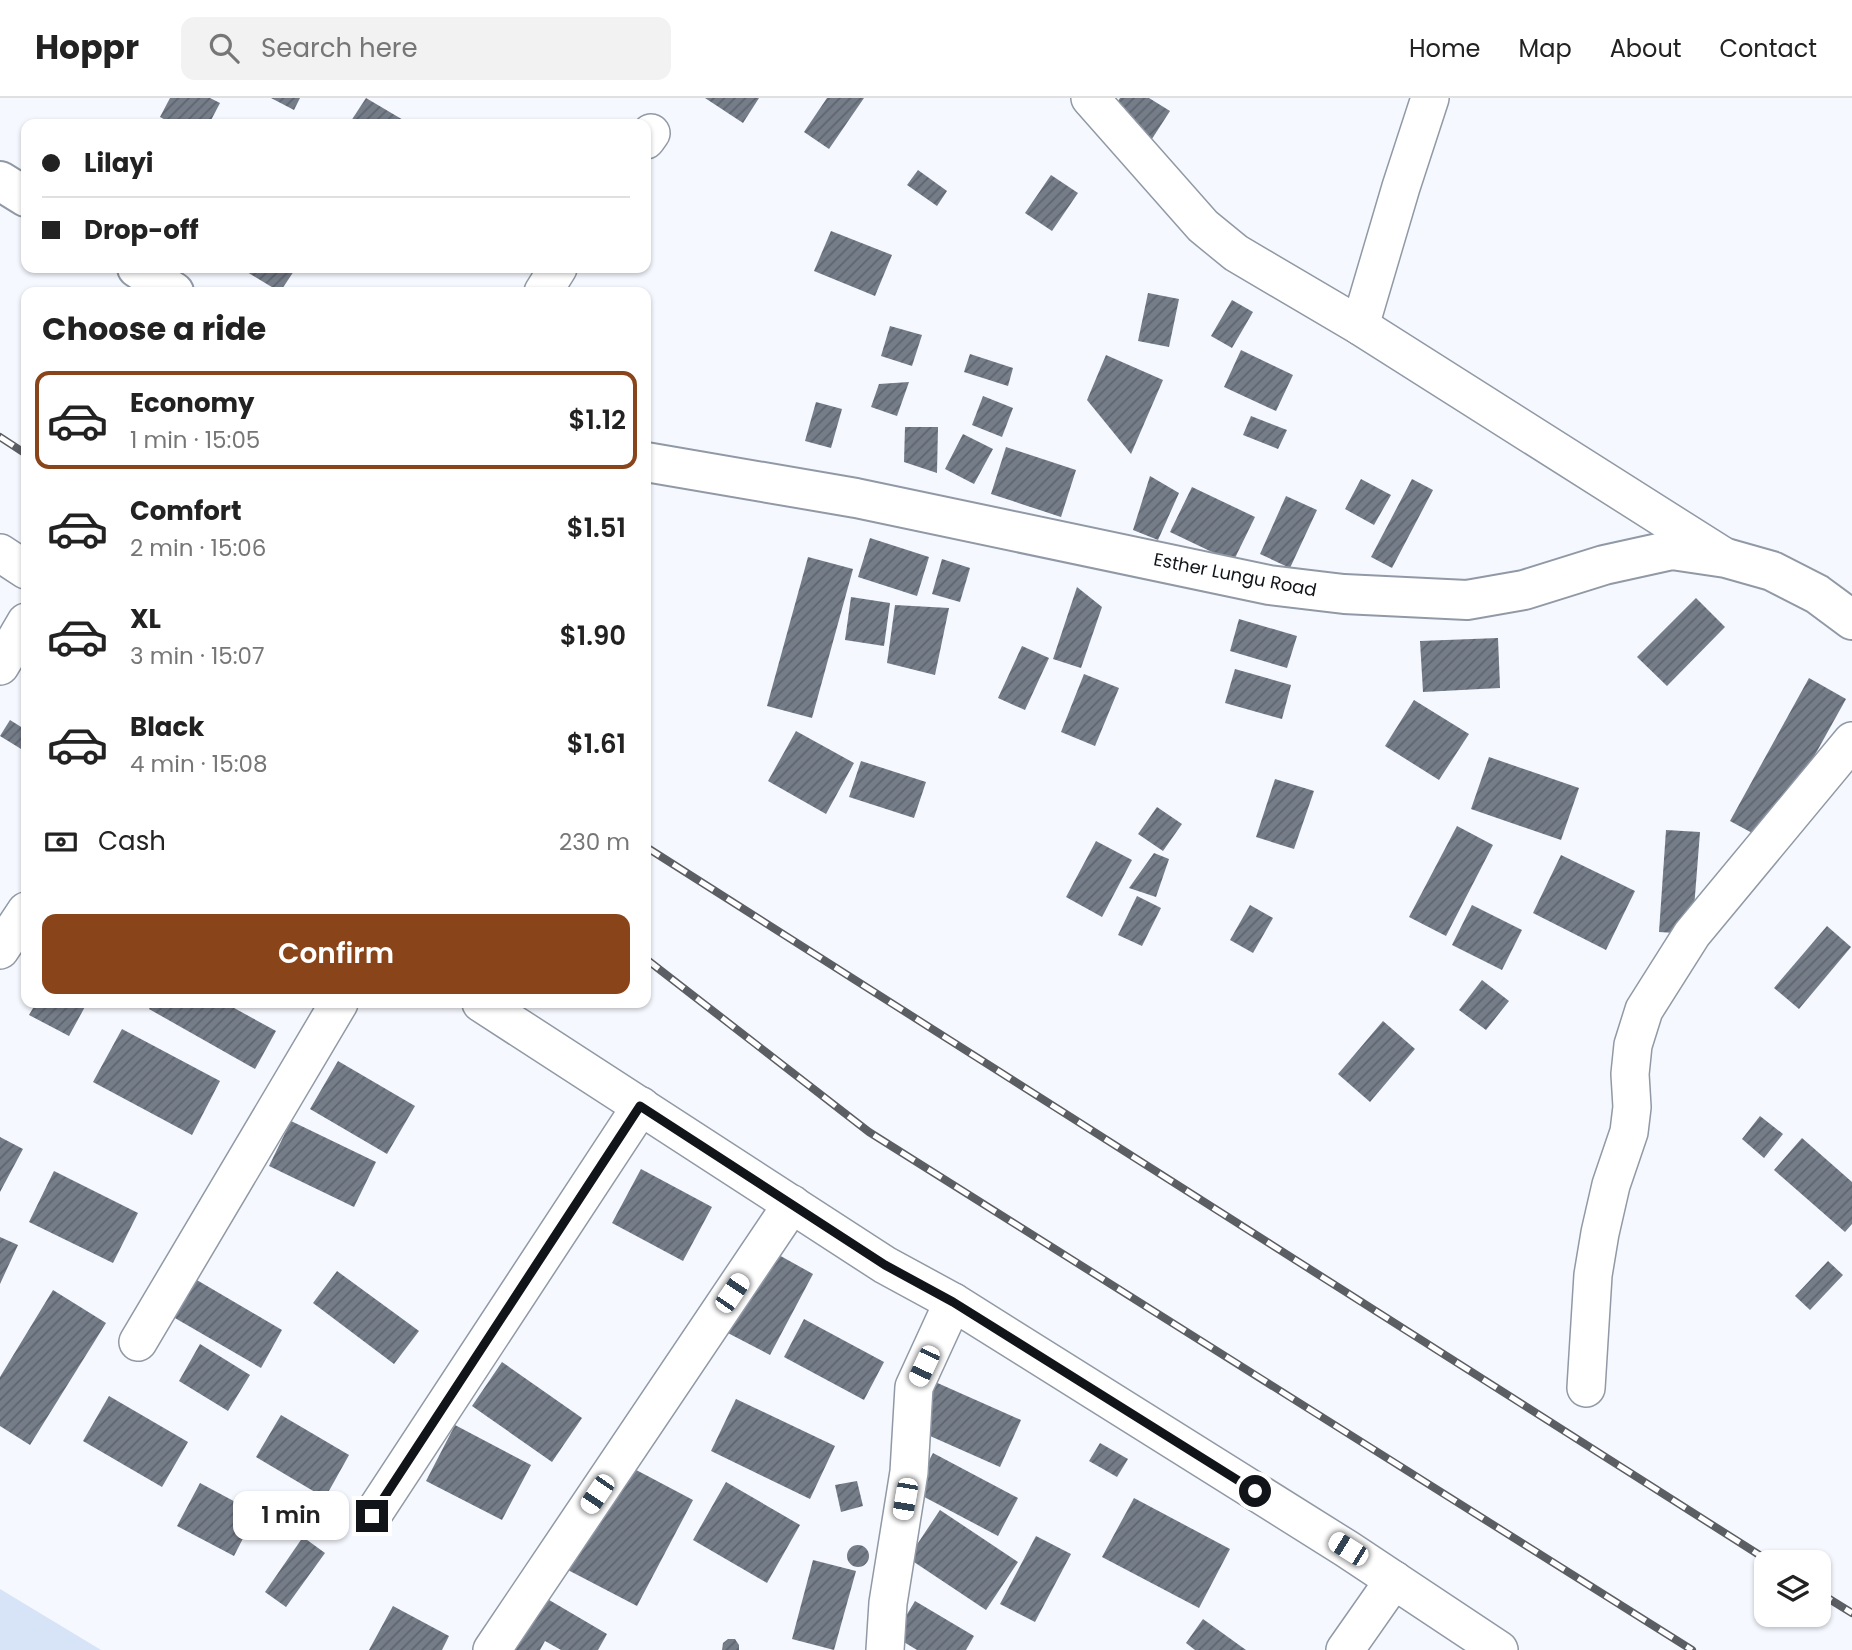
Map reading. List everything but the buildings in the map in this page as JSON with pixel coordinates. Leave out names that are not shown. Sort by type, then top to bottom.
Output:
[{"type":"street","points":[[1090,98],[1203,226],[1236,253],[1360,326],[1726,558]]},
{"type":"street","points":[[1360,326],[1430,98]]},
{"type":"street","points":[[0,181],[21,194]]},
{"type":"street","points":[[145,273],[166,287]]},
{"type":"street","name":"Esther Lungu Road","points":[[651,463],[856,498],[1269,585],[1344,594],[1466,600],[1524,590],[1604,565],[1672,550],[1726,558],[1772,571],[1817,594],[1852,620]]},
{"type":"street","points":[[0,553],[21,567]]},
{"type":"street","points":[[0,666],[21,630]]},
{"type":"street","points":[[1586,1388],[1595,1265],[1611,1185],[1629,1132],[1633,1045],[1644,1010],[1692,934],[1852,741]]},
{"type":"street","points":[[0,950],[21,918]]},
{"type":"street","points":[[138,1342],[336,1008]]},
{"type":"street","points":[[489,1008],[885,1265],[953,1302],[1394,1580],[1499,1650]]},
{"type":"street","points":[[372,1516],[640,1106]]},
{"type":"street","points":[[492,1650],[792,1204]]},
{"type":"street","points":[[885,1650],[888,1603],[909,1472],[914,1387],[953,1302]]},
{"type":"street","points":[[1345,1650],[1394,1580]]},
{"type":"shaded area","points":[[0,1589],[101,1650],[0,1650]]},
{"type":"railway","points":[[0,437],[21,451]]},
{"type":"railway","points":[[651,850],[1754,1552]]},
{"type":"railway","points":[[651,963],[869,1132],[1692,1650]]},
{"type":"railway","points":[[1831,1600],[1852,1613]]},
{"type":"route","points":[[372,1516],[640,1106],[885,1265],[953,1302],[1255,1491]]}]
